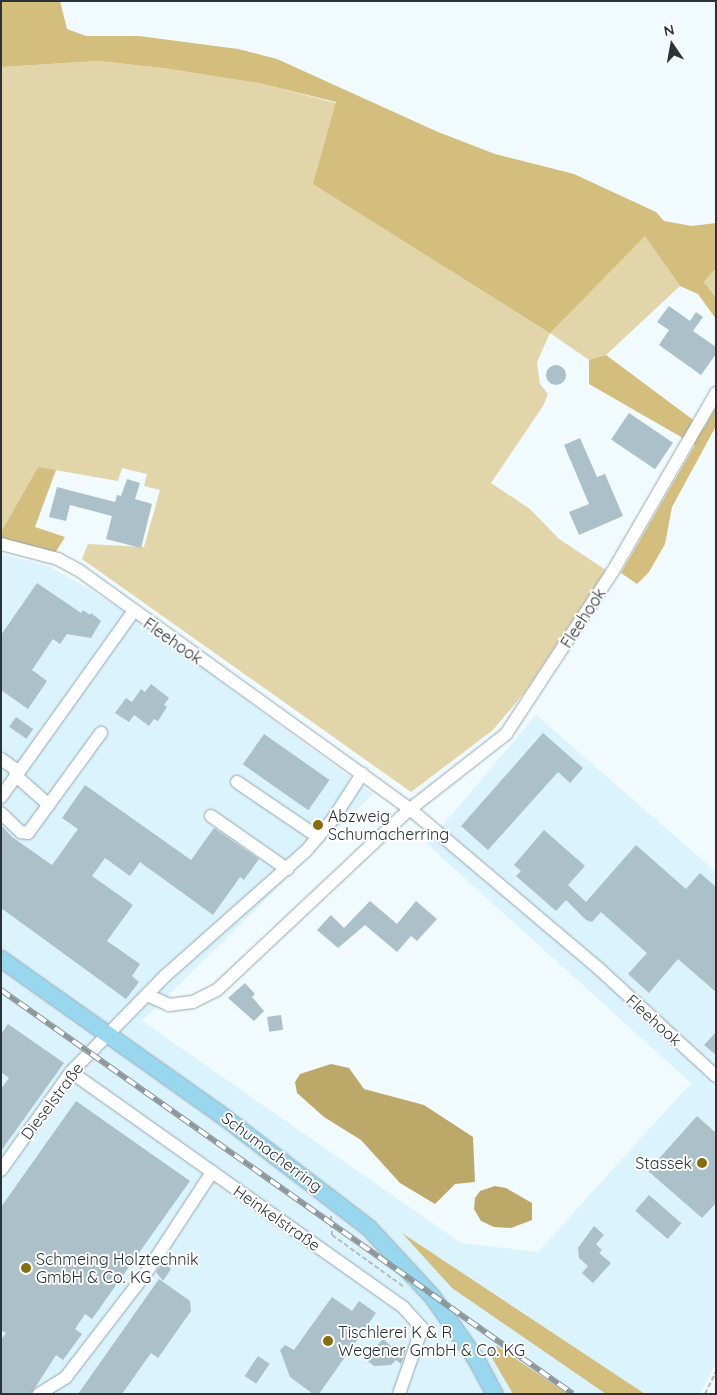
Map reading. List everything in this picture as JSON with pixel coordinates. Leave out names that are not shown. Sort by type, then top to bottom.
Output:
[{"type":"main road","name":"Schumacherring","points":[[1,959],[108,1037],[232,1122],[368,1227],[432,1296],[476,1359],[495,1394]]},
{"type":"street","name":"Fleehook","points":[[410,809],[506,734],[526,707],[613,571],[716,393]]},
{"type":"street","name":"Fleehook","points":[[3,547],[66,563],[410,809],[596,967],[716,1076]]},
{"type":"street","points":[[4,792],[133,612]]},
{"type":"street","points":[[1,813],[14,827],[28,833],[101,733]]},
{"type":"street","points":[[1,759],[49,805]]},
{"type":"street","name":"Dieselstraße","points":[[1,1170],[71,1072],[108,1037],[147,995],[287,869],[318,837],[362,774]]},
{"type":"street","points":[[237,782],[318,837]]},
{"type":"street","points":[[147,995],[169,1005],[193,1002],[218,989],[410,809]]},
{"type":"street","points":[[211,816],[287,869]]},
{"type":"street","name":"Heinkelstraße","points":[[71,1072],[212,1172],[237,1196],[403,1307],[422,1328],[400,1394]]},
{"type":"street","points":[[39,1394],[66,1377],[72,1370],[146,1273],[212,1172]]},
{"type":"path","points":[[330,1214],[332,1235],[406,1288]]},
{"type":"path","points":[[705,1394],[716,1371]]},
{"type":"shaded area","points":[[1,1],[60,1],[67,29],[86,36],[139,36],[238,49],[277,59],[438,132],[495,154],[574,174],[656,212],[664,221],[692,226],[716,223],[716,268],[704,282],[716,298],[716,319],[698,294],[680,286],[645,236],[550,333],[313,184],[336,102],[258,83],[163,68],[98,61],[1,67]]},
{"type":"shaded area","points":[[98,61],[163,68],[258,83],[336,103],[645,235],[680,286],[606,355],[589,360],[550,333],[537,362],[540,384],[548,394],[543,406],[491,483],[530,509],[559,539],[606,570],[525,692],[493,730],[411,792],[82,559],[88,544],[144,547],[160,490],[144,486],[147,474],[122,468],[118,481],[38,467],[1,532],[1,67]]},
{"type":"shaded area","points":[[716,268],[716,298],[704,282]]},
{"type":"shaded area","points":[[606,355],[704,428],[716,407],[716,426],[672,507],[665,544],[649,572],[637,584],[621,573],[695,445],[589,384],[589,360]]},
{"type":"shaded area","points":[[38,467],[56,470],[35,527],[65,537],[55,553],[1,541],[1,532]]},
{"type":"shaded area","points":[[1,554],[48,566],[86,587],[141,622],[373,794],[142,1021],[461,1243],[538,1252],[691,1083],[427,844],[536,715],[716,872],[716,1363],[700,1394],[1,1394]]},
{"type":"shaded area","points":[[331,1064],[349,1068],[364,1089],[424,1105],[473,1137],[475,1182],[455,1184],[435,1204],[400,1183],[361,1140],[324,1117],[297,1093],[295,1082],[300,1074]]},
{"type":"shaded area","points":[[495,1186],[506,1188],[532,1203],[532,1220],[511,1228],[494,1227],[481,1221],[474,1209],[475,1198],[480,1191]]},
{"type":"shaded area","points":[[402,1233],[645,1394],[606,1394],[452,1288]]},
{"type":"shaded area","points":[[497,1346],[568,1394],[513,1394],[488,1351]]},
{"type":"building","points":[[669,306],[690,321],[696,312],[703,317],[693,331],[716,347],[716,354],[701,375],[659,345],[669,330],[657,322]]},
{"type":"building","points":[[556,365],[563,368],[566,375],[563,382],[556,385],[549,382],[546,375],[549,368]]},
{"type":"building","points":[[629,413],[673,443],[655,469],[611,440]]},
{"type":"building","points":[[580,438],[597,477],[605,474],[623,516],[579,535],[569,512],[589,504],[564,445]]},
{"type":"building","points":[[127,479],[140,483],[135,499],[152,504],[141,548],[106,539],[112,516],[70,505],[66,521],[49,517],[57,487],[115,502],[117,495],[121,496]]},
{"type":"building","points":[[37,583],[81,613],[83,610],[90,615],[91,613],[101,621],[91,638],[67,634],[60,644],[53,639],[32,670],[47,681],[28,709],[1,690],[1,635]]},
{"type":"building","points":[[151,684],[169,698],[164,705],[167,707],[158,721],[154,719],[149,726],[134,715],[129,722],[115,713],[126,698],[132,702],[141,689],[145,692]]},
{"type":"building","points":[[16,717],[33,729],[26,739],[9,727]]},
{"type":"building","points":[[543,733],[583,768],[570,783],[558,772],[488,850],[461,826]]},
{"type":"building","points":[[264,734],[330,780],[308,810],[243,764]]},
{"type":"building","points":[[85,785],[191,860],[214,828],[259,859],[244,880],[240,877],[213,915],[140,862],[130,876],[105,858],[92,876],[133,905],[107,941],[140,964],[132,976],[139,982],[126,999],[1,908],[1,825],[12,837],[52,865],[78,829],[62,818]]},
{"type":"building","points":[[544,830],[585,866],[568,885],[586,902],[636,845],[686,889],[700,873],[716,887],[716,992],[678,959],[649,993],[628,974],[647,953],[601,912],[592,922],[586,920],[566,900],[556,911],[516,876],[521,871],[514,865]]},
{"type":"building","points":[[370,901],[397,924],[416,901],[437,919],[417,941],[411,936],[397,952],[365,925],[338,948],[317,930],[331,915],[344,928]]},
{"type":"building","points":[[245,983],[255,994],[252,997],[264,1011],[254,1021],[228,998]]},
{"type":"building","points":[[281,1015],[283,1030],[269,1032],[267,1017]]},
{"type":"building","points":[[8,1024],[64,1063],[1,1151],[1,1089],[9,1078],[1,1072],[1,1034]]},
{"type":"building","points":[[716,1032],[716,1055],[704,1045]]},
{"type":"building","points":[[76,1101],[190,1181],[92,1319],[85,1314],[75,1329],[82,1334],[63,1360],[56,1355],[31,1394],[1,1394],[1,1340],[6,1333],[1,1330],[1,1207]]},
{"type":"building","points":[[697,1116],[716,1133],[716,1203],[702,1218],[648,1171]]},
{"type":"building","points":[[649,1195],[681,1223],[668,1239],[635,1211]]},
{"type":"building","points":[[594,1226],[604,1235],[596,1244],[602,1250],[599,1253],[611,1263],[593,1283],[582,1273],[588,1266],[579,1258],[578,1248]]},
{"type":"building","points":[[163,1262],[171,1269],[163,1281],[156,1272]]},
{"type":"building","points":[[159,1279],[190,1301],[191,1311],[158,1358],[151,1353],[122,1394],[78,1394]]},
{"type":"building","name":"Tischlerei K & R Wegener GmbH & Co. KG","points":[[332,1297],[352,1311],[359,1301],[376,1313],[319,1394],[313,1394],[290,1377],[280,1350],[285,1345],[294,1350]]},
{"type":"building","points":[[383,1339],[397,1351],[402,1345],[406,1349],[401,1364],[396,1360],[391,1365],[374,1366],[365,1359]]},
{"type":"building","points":[[258,1356],[270,1364],[256,1384],[245,1376]]},
{"type":"railway","points":[[1,990],[573,1394]]},
{"type":"place","name":"Abzweig Schumacherring","points":[[318,825]]},
{"type":"place","name":"Stassek","points":[[702,1163]]},
{"type":"place","name":"Schmeing Holztechnik GmbH & Co. KG","points":[[26,1268]]},
{"type":"place","name":"Tischlerei K & R Wegener GmbH & Co. KG","points":[[328,1341]]}]
